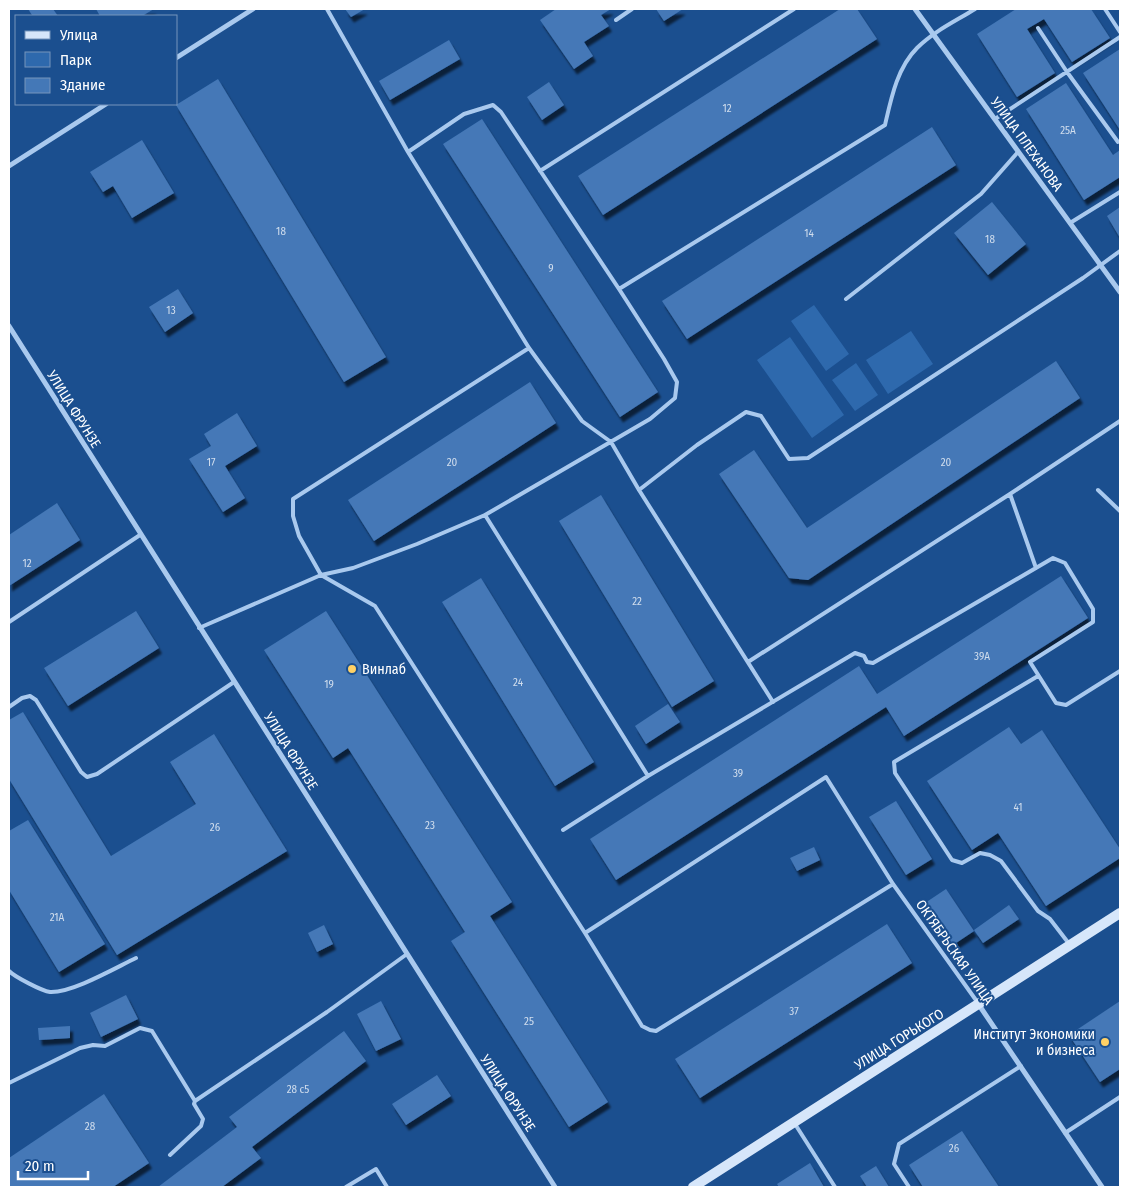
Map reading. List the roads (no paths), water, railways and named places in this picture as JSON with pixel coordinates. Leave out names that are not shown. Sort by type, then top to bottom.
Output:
[{"type":"main road","name":"УЛИЦА ГОРЬКОГО","points":[[693,1187],[1120,913]]},
{"type":"street","points":[[178,57],[253,9]]},
{"type":"street","name":"УЛИЦА ПЛЕХАНОВА","points":[[915,9],[1120,292]]},
{"type":"street","points":[[9,166],[104,105]]},
{"type":"street","name":"УЛИЦА ФРУНЗЕ","points":[[9,326],[199,628],[556,1187]]},
{"type":"street","name":"ОКТЯБРЬСКАЯ УЛИЦА","points":[[979,1005],[1102,1187]]},
{"type":"lane","points":[[327,9],[408,152],[529,348],[582,421],[611,442],[639,490],[773,702]]},
{"type":"lane","points":[[616,20],[632,9]]},
{"type":"lane","points":[[540,171],[794,9]]},
{"type":"lane","points":[[620,289],[885,125],[893,90],[909,58],[917,48],[934,34],[975,9]]},
{"type":"lane","points":[[1105,9],[1120,32]]},
{"type":"lane","points":[[1038,28],[1067,72],[1118,142]]},
{"type":"lane","points":[[994,119],[1120,36]]},
{"type":"lane","points":[[199,628],[320,575],[353,568],[417,544],[485,515],[650,419],[675,398],[677,382],[620,289],[501,112],[493,105],[464,114],[408,152]]},
{"type":"lane","points":[[846,299],[981,194],[1018,152]]},
{"type":"lane","points":[[1070,224],[1120,192]]},
{"type":"lane","points":[[639,490],[697,445],[746,412],[761,416],[790,459],[808,458],[1083,278],[1120,251]]},
{"type":"lane","points":[[529,348],[293,499],[293,516],[299,536],[320,575],[375,606],[585,933],[642,1026],[656,1031],[893,884]]},
{"type":"lane","points":[[748,662],[1120,421]]},
{"type":"lane","points":[[1098,490],[1120,511]]},
{"type":"lane","points":[[1010,494],[1036,568]]},
{"type":"lane","points":[[485,515],[648,776]]},
{"type":"lane","points":[[9,622],[140,535]]},
{"type":"lane","points":[[562,830],[648,776],[855,653],[864,656],[867,662],[873,663],[1053,558],[1065,563],[1093,609],[1093,622],[1030,662],[1038,676],[1056,704],[1066,705],[1120,671]]},
{"type":"lane","points":[[1038,676],[894,762],[895,773],[952,860],[962,863],[980,853],[990,855],[1001,861],[1038,911],[1050,919],[1070,945]]},
{"type":"lane","points":[[9,707],[22,698],[30,696],[36,700],[87,777],[97,774],[234,682]]},
{"type":"lane","name":"ОКТЯБРЬСКАЯ УЛИЦА","points":[[585,933],[826,777],[893,884],[979,1005]]},
{"type":"lane","points":[[195,1101],[328,1012],[407,954]]},
{"type":"lane","points":[[9,971],[15,977],[49,992],[72,987],[136,958]]},
{"type":"lane","points":[[9,1084],[80,1048],[93,1045],[105,1046],[140,1028],[152,1031],[195,1101],[194,1104],[203,1119],[201,1126],[170,1154]]},
{"type":"lane","points":[[909,1187],[894,1164],[899,1144],[1020,1066]]},
{"type":"lane","points":[[1065,1133],[1120,1097]]},
{"type":"lane","points":[[794,1122],[835,1187]]},
{"type":"lane","points":[[346,1187],[376,1169],[387,1187]]},
{"type":"place","name":"Винлаб","points":[[352,669]]},
{"type":"place","name":"Институт Экономики и бизнеса","points":[[1105,1042]]}]
